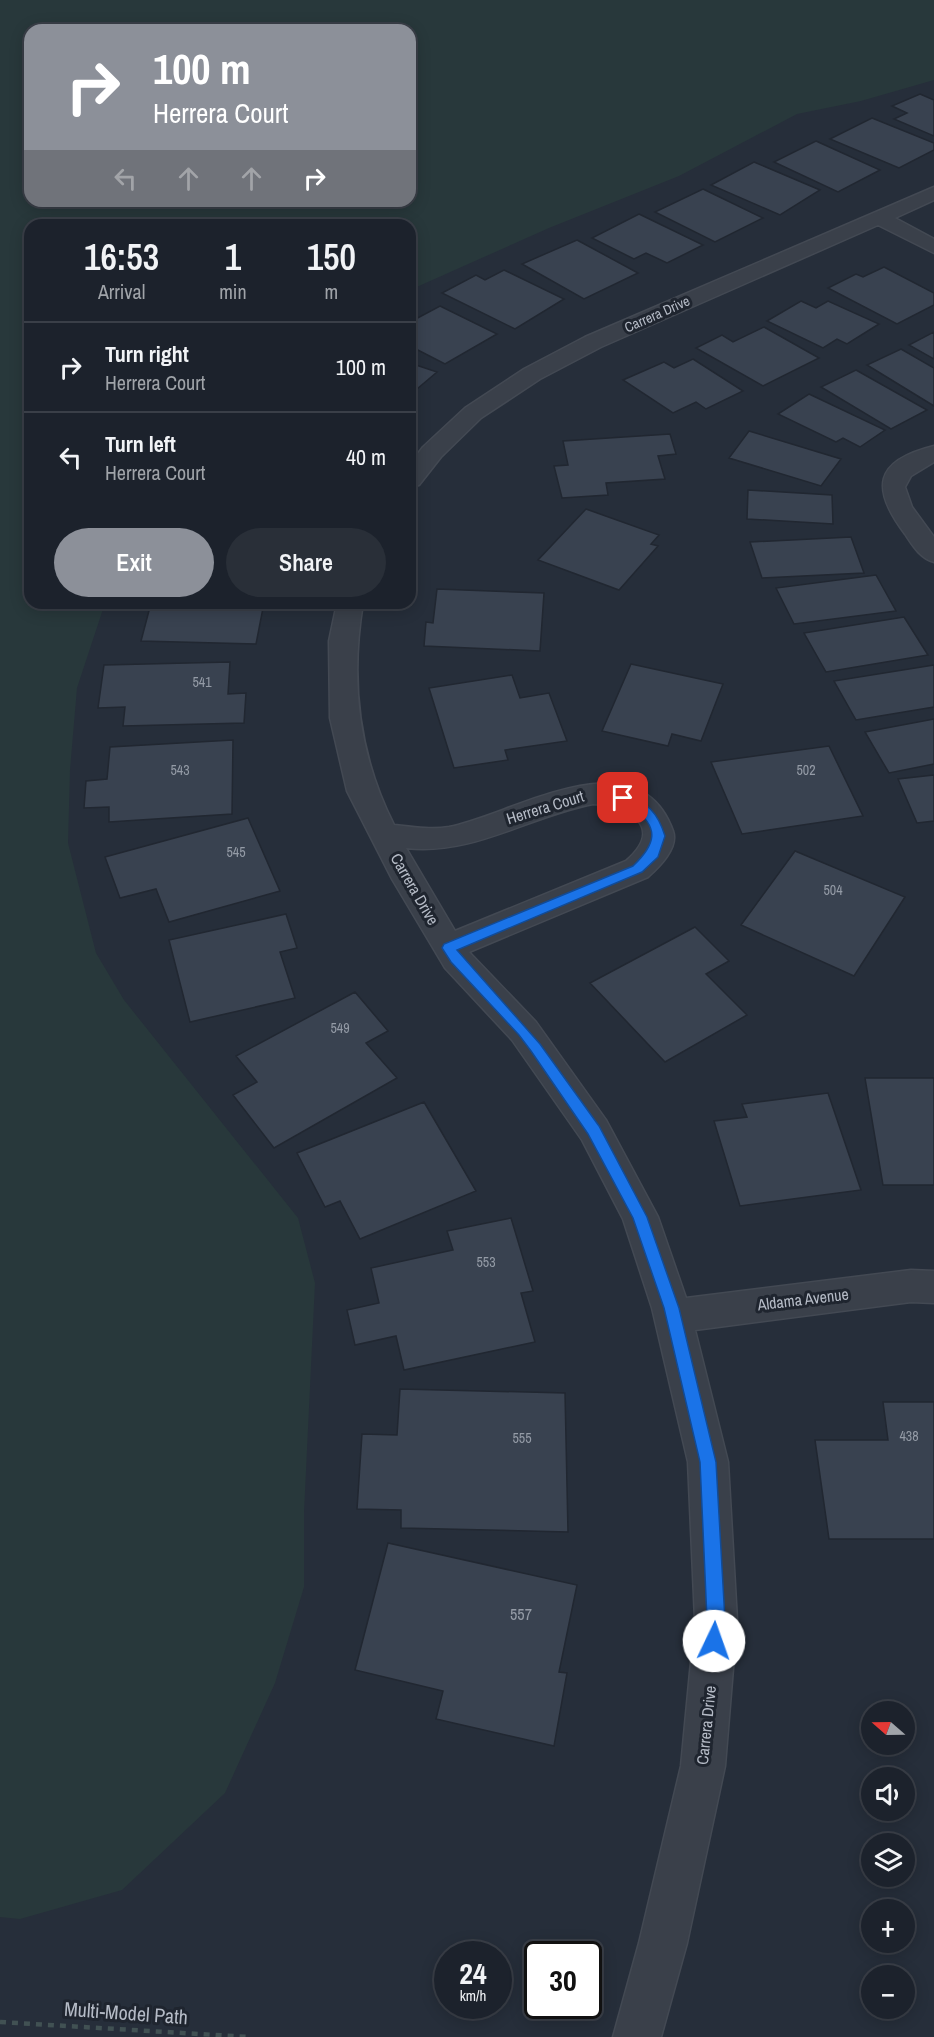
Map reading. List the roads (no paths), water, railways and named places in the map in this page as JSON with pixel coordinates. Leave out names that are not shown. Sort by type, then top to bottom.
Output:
[{"type":"street","name":"Carrera Drive","points":[[416,472],[432,452],[472,413],[532,374],[593,342],[934,193]]},
{"type":"street","points":[[878,217],[934,247]]},
{"type":"street","points":[[934,453],[907,468],[895,479],[892,492],[898,506],[934,554]]},
{"type":"street","name":"Carrera Drive","points":[[349,609],[343,641],[344,718],[362,791],[456,959],[524,1031],[594,1130],[640,1217],[673,1317],[708,1462],[716,1620],[703,1766],[663,1943],[637,2037]]},
{"type":"street","name":"Herrera Court","points":[[384,834],[448,838],[585,793],[612,794],[635,802],[653,817],[659,836],[653,854],[637,869],[449,948]]},
{"type":"street","name":"Aldama Avenue","points":[[673,1317],[864,1291],[910,1286],[934,1287]]}]
